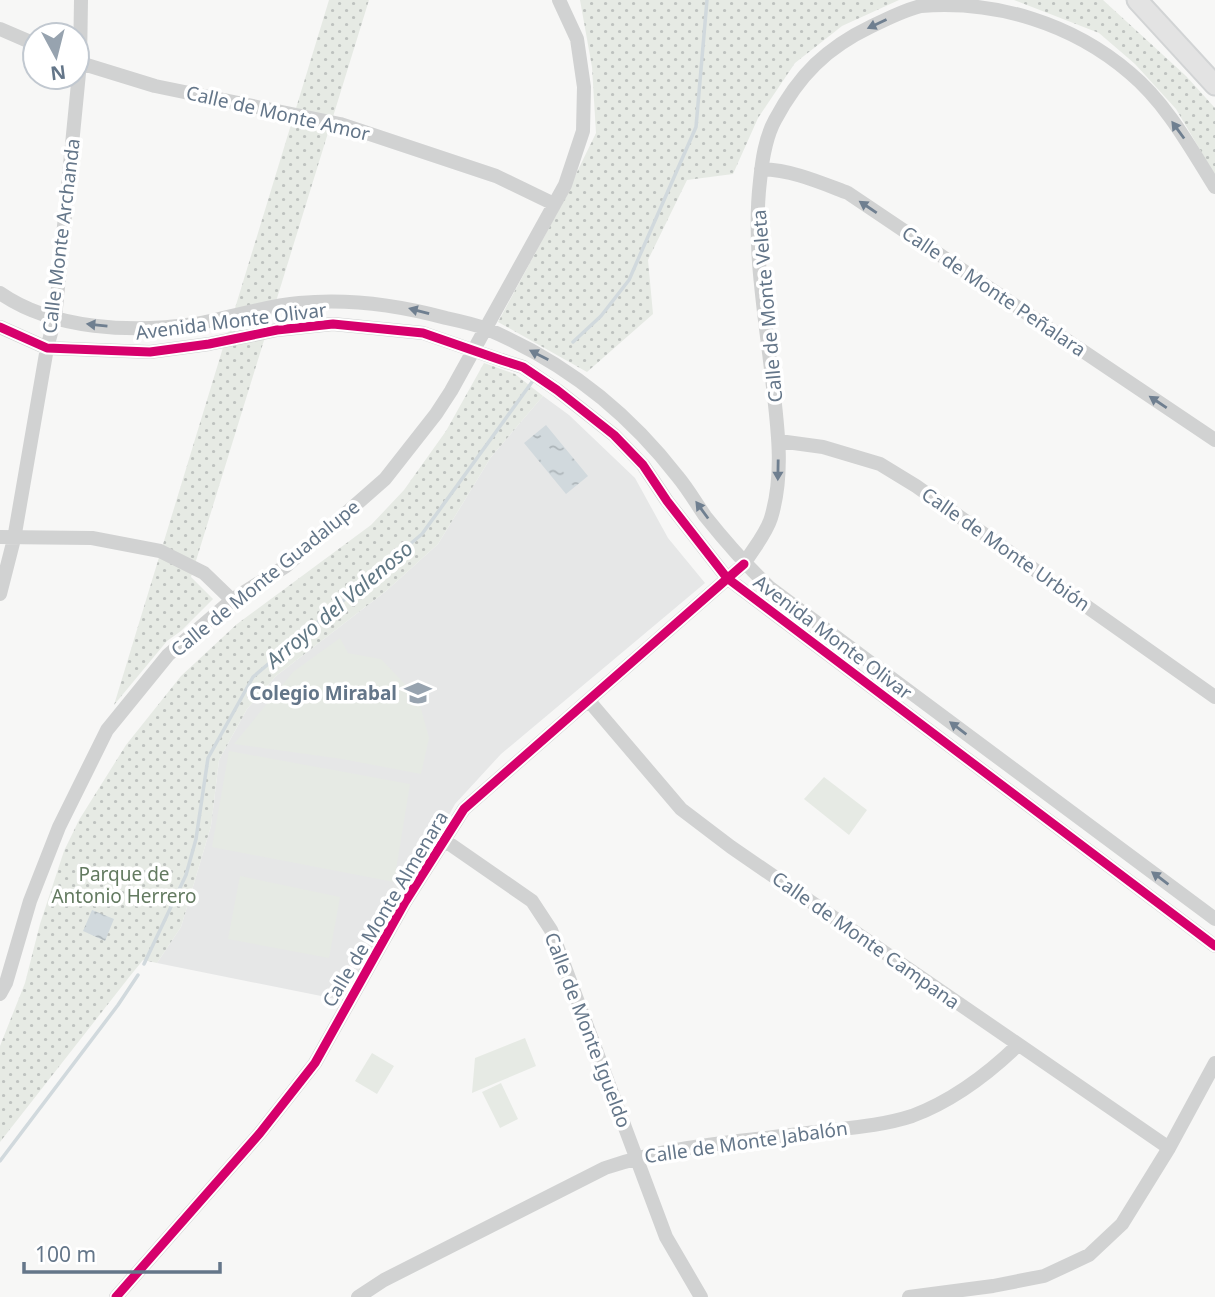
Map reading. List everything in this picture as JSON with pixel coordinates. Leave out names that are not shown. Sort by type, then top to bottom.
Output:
[{"type":"main road","points":[[1138,0],[1215,85]]},
{"type":"street","name":"Calle Monte Archanda","points":[[80,21],[81,0]]},
{"type":"street","name":"Calle de Monte Guadalupe","points":[[0,994],[6,983],[30,901],[58,827],[107,730],[168,655],[232,600],[286,566],[385,479],[436,414],[485,328],[565,185],[583,131],[584,98],[577,39],[559,0]]},
{"type":"street","name":"Calle de Monte Veleta","points":[[727,578],[744,564],[770,520],[778,486],[779,441],[756,212],[761,169],[773,123],[798,81],[813,65],[846,39],[895,15],[921,6],[969,2],[1017,9],[1072,32],[1104,51],[1133,74],[1181,132],[1215,187]]},
{"type":"street","points":[[0,29],[21,38]]},
{"type":"street","name":"Calle de Monte Amor","points":[[91,67],[155,86],[340,124],[496,176],[554,204]]},
{"type":"street","name":"Calle Monte Archanda","points":[[0,594],[7,538],[55,318],[75,91]]},
{"type":"street","name":"Calle de Monte Peñalara","points":[[761,169],[779,170],[848,193],[1215,440]]},
{"type":"street","name":"Avenida Monte Olivar","points":[[0,293],[55,318],[99,326],[144,327],[194,324],[297,303],[344,300],[409,308],[485,328],[549,360],[578,379],[625,417],[680,478],[704,514],[744,564],[769,586],[1215,919]]},
{"type":"street","name":"Avenida Monte Olivar","points":[[0,327],[47,348],[150,352],[209,344],[277,330],[333,324],[423,333],[523,367],[614,435],[643,465],[667,501],[727,578],[1215,946]]},
{"type":"street","name":"Calle de Monte Urbión","points":[[779,441],[823,447],[880,464],[892,471],[1215,697]]},
{"type":"street","points":[[7,538],[92,538],[160,551],[204,573],[232,600]]},
{"type":"street","name":"Calle de Monte Almenara","points":[[116,1297],[260,1133],[315,1063],[405,902],[464,809],[727,578]]},
{"type":"street","name":"Calle de Monte Campana","points":[[589,701],[681,809],[743,855],[1169,1148]]},
{"type":"street","points":[[976,766],[989,750]]},
{"type":"street","points":[[1004,787],[1016,771]]},
{"type":"street","name":"Calle de Monte Igueldo","points":[[444,840],[532,901],[551,930],[666,1237],[701,1297]]},
{"type":"street","name":"Calle de Monte Jabalón","points":[[358,1297],[384,1280],[605,1168],[637,1157],[879,1124],[913,1115],[993,1070],[1018,1045]]},
{"type":"street","points":[[909,1297],[1044,1276],[1089,1255],[1122,1224],[1169,1148],[1215,1063]]},
{"type":"shaded area","name":"Colegio Mirabal","points":[[543,396],[569,415],[635,478],[668,538],[705,583],[501,754],[455,804],[346,1001],[157,963],[181,927],[211,826],[219,760],[247,709],[276,676],[386,591],[438,544],[491,457]]},
{"type":"green space","points":[[329,0],[369,0],[191,577],[213,599],[167,641],[114,705]]},
{"type":"green space","points":[[580,0],[899,0],[842,26],[795,63],[758,118],[733,174],[687,180],[648,260],[653,314],[587,372],[498,322],[557,213],[596,133],[592,67]]},
{"type":"green space","points":[[1014,0],[1103,0],[1186,76],[1215,108],[1215,175],[1176,109],[1135,64],[1099,33]]},
{"type":"green space","name":"Parque de Antonio Herrero","points":[[484,363],[515,374],[543,396],[491,457],[438,544],[386,591],[276,676],[247,709],[219,760],[211,826],[181,927],[157,963],[143,960],[0,1142],[0,1046],[25,983],[40,924],[64,851],[79,820],[126,745],[181,676],[237,624],[371,525],[404,490],[446,431]]},
{"type":"green space","points":[[340,638],[348,653],[381,659],[418,698],[429,738],[421,774],[342,759],[234,744],[293,672]]},
{"type":"green space","points":[[229,751],[410,784],[394,882],[212,847]]},
{"type":"green space","points":[[824,777],[867,810],[849,835],[804,799]]},
{"type":"green space","points":[[240,876],[340,897],[329,958],[228,939]]},
{"type":"green space","points":[[525,1038],[536,1066],[472,1093],[475,1058]]},
{"type":"green space","points":[[372,1053],[394,1066],[377,1094],[355,1081]]},
{"type":"green space","points":[[501,1083],[518,1119],[500,1128],[482,1092]]},
{"type":"water","points":[[546,425],[588,476],[566,494],[524,443]]},
{"type":"water","points":[[92,910],[114,919],[105,941],[83,931]]},
{"type":"waterway","name":"Arroyo del Valenoso","points":[[573,342],[601,316],[629,280],[696,127],[707,0]]},
{"type":"waterway","name":"Arroyo del Valenoso","points":[[144,964],[186,875],[196,839],[208,758],[253,677],[422,534],[532,382]]},
{"type":"waterway","name":"Arroyo del Valenoso","points":[[0,1161],[138,975]]},
{"type":"cycle path","points":[[0,327],[47,348],[150,352],[209,344],[277,330],[333,324],[423,333],[523,367],[614,435],[643,465],[667,501],[727,578],[1215,946]]},
{"type":"cycle path","points":[[116,1297],[260,1133],[315,1063],[405,902],[464,809],[744,564]]},
{"type":"place","name":"Colegio Mirabal","points":[[418,693]]}]
